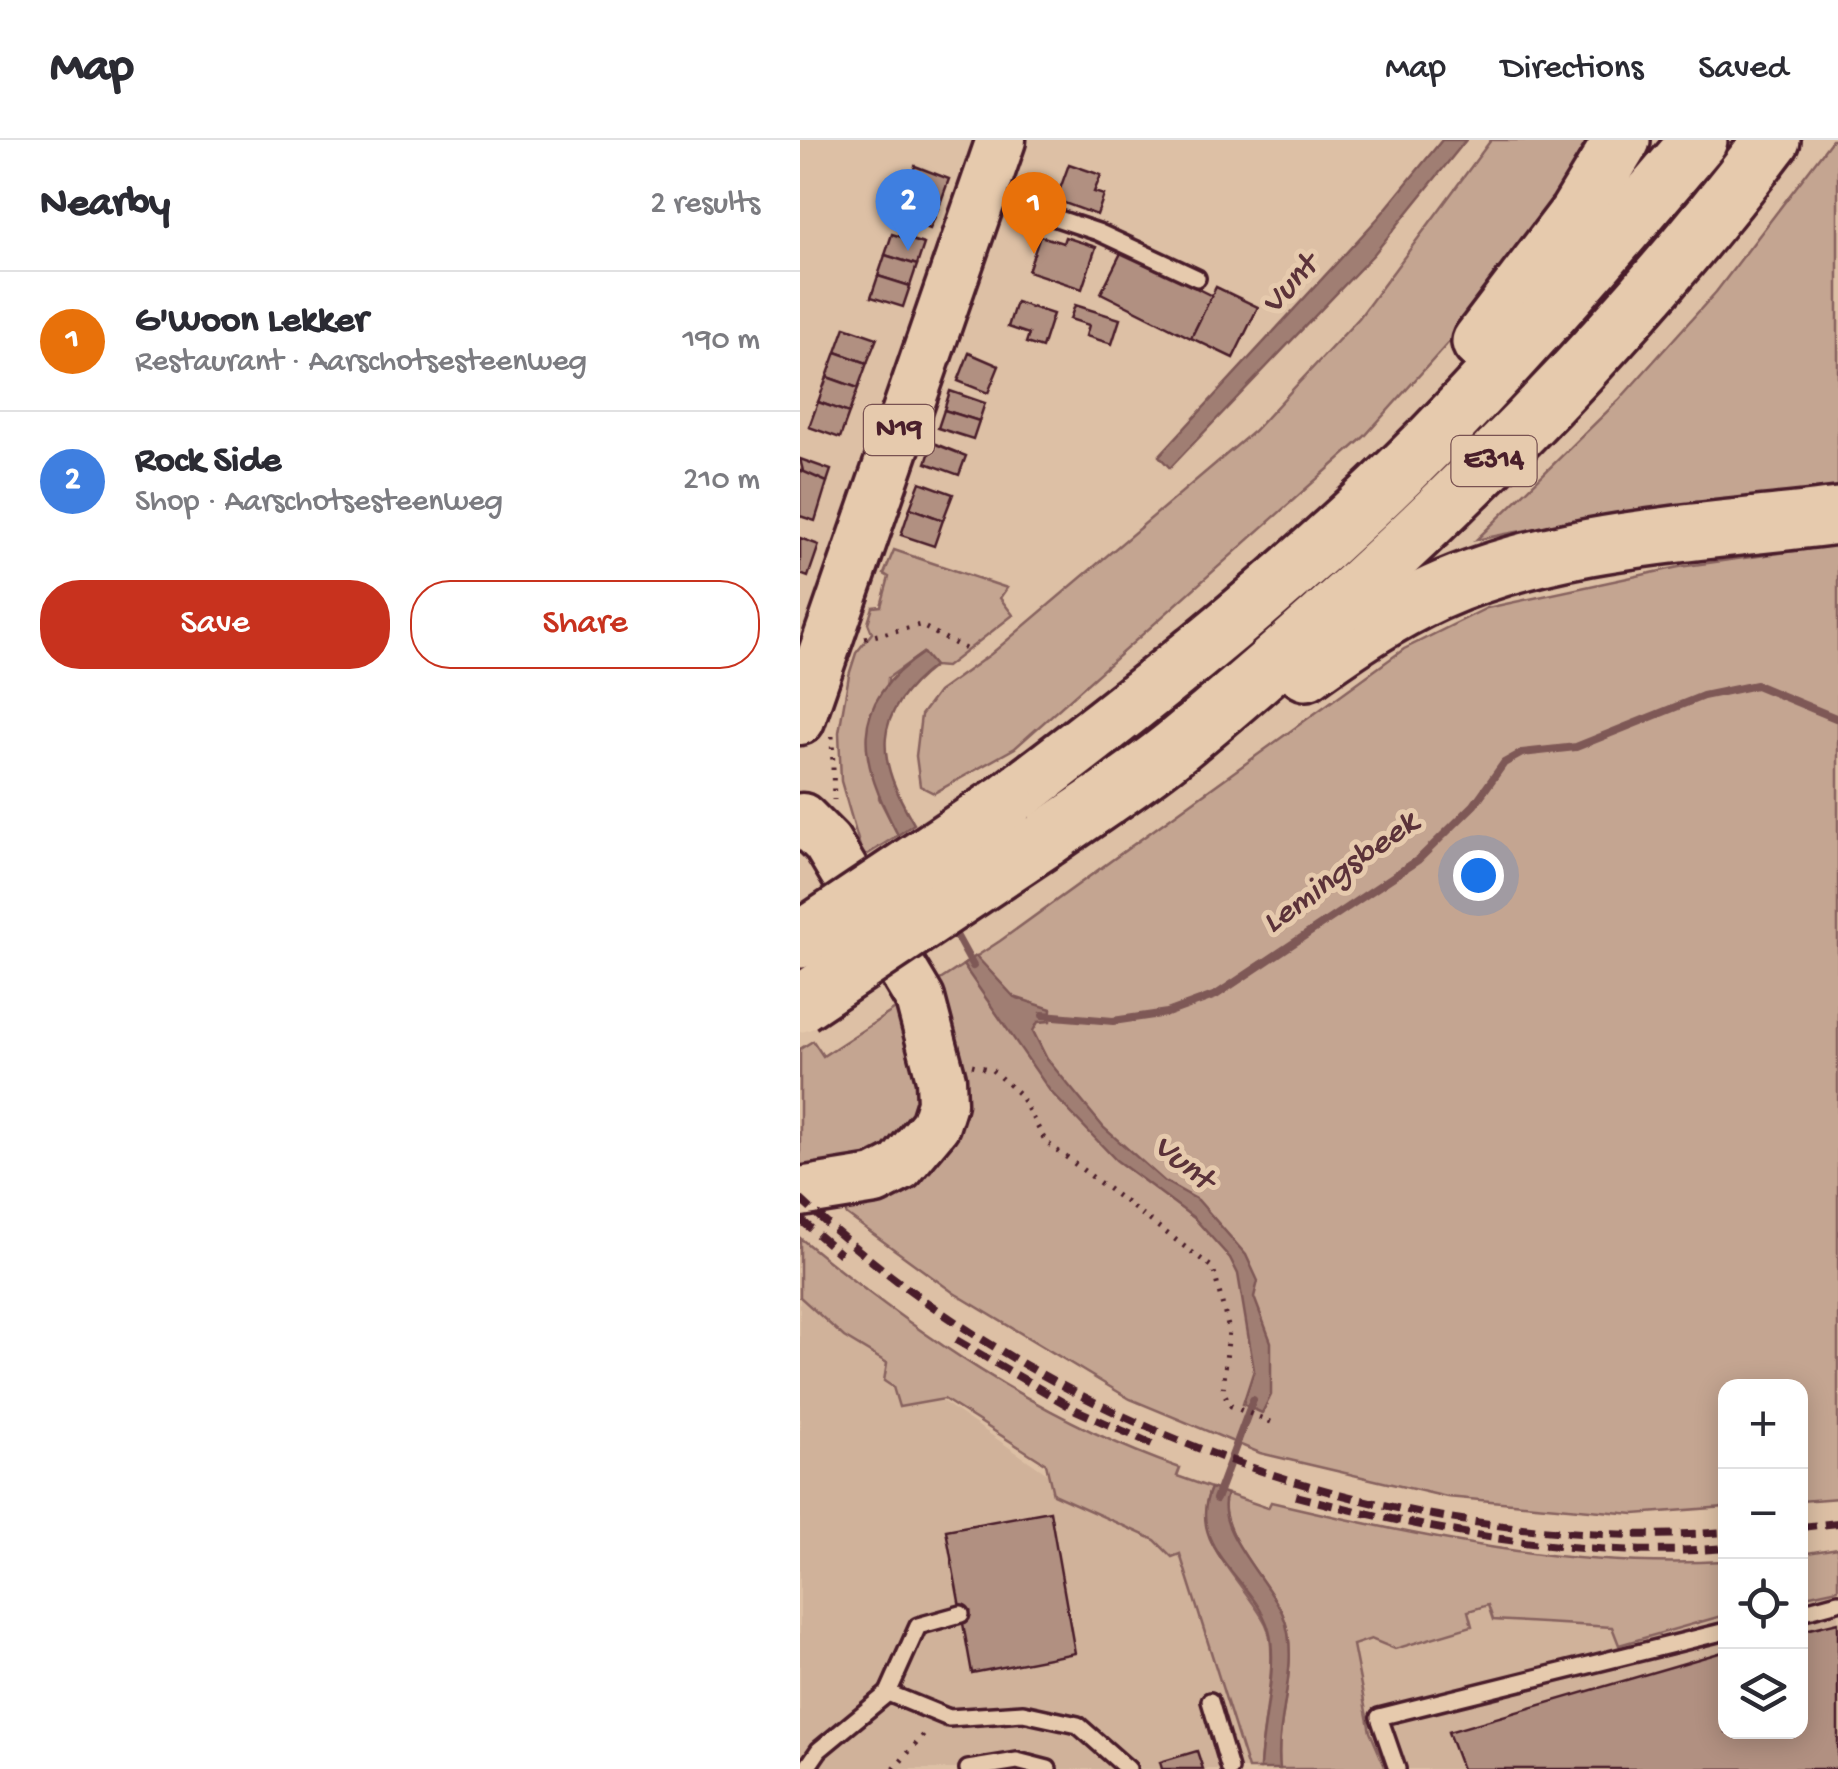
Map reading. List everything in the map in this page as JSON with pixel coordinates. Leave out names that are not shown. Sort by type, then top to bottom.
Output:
[{"type":"highway","points":[[1348,520],[1393,436],[1463,362],[1526,286],[1577,214],[1622,140]]},
{"type":"highway","name":"E314","points":[[800,940],[1006,801],[1138,702],[1348,520],[1555,310],[1699,140]]},
{"type":"highway","name":"E314","points":[[800,1004],[1045,840],[1178,745],[1474,482],[1606,339],[1772,140]]},
{"type":"highway","points":[[1178,745],[1244,715],[1376,623],[1438,592],[1496,570],[1588,550],[1838,516]]},
{"type":"main road","name":"N19","points":[[800,720],[1000,140]]},
{"type":"main road","points":[[800,1192],[876,1180],[916,1152],[935,1125],[942,1102],[920,1000],[826,843],[801,814]]},
{"type":"lane","points":[[982,193],[1098,232],[1196,278]]},
{"type":"lane","points":[[1808,1610],[1838,1602]]},
{"type":"lane","points":[[806,1769],[819,1750],[888,1693],[918,1626],[961,1614]]},
{"type":"lane","points":[[1397,1769],[1379,1717],[1718,1633]]},
{"type":"lane","points":[[888,1693],[949,1718],[1023,1714],[1078,1725],[1128,1769]]},
{"type":"lane","points":[[1210,1701],[1230,1769]]},
{"type":"lane","points":[[968,1769],[1017,1761],[1048,1769]]},
{"type":"path","points":[[827,636],[860,640],[920,625],[965,649]]},
{"type":"path","points":[[932,1047],[992,1070],[1020,1094],[1046,1142],[1212,1268],[1229,1330],[1223,1391],[1238,1409],[1276,1424]]},
{"type":"path","points":[[894,1769],[940,1715]]},
{"type":"shaded area","points":[[1442,140],[1466,140],[1374,254],[1170,468],[1159,456],[1379,217]]},
{"type":"shaded area","points":[[1491,140],[1598,140],[1474,314],[1364,437],[1015,748],[934,793],[920,786],[916,756],[921,715],[938,692],[991,654],[1254,431],[1359,318]]},
{"type":"shaded area","points":[[1832,140],[1838,140],[1838,493],[1656,511],[1476,540],[1619,400],[1716,292]]},
{"type":"shaded area","points":[[1838,545],[1838,1498],[1808,1500],[1808,1379],[1718,1379],[1718,1508],[1634,1514],[1447,1497],[1260,1453],[1130,1399],[954,1293],[847,1215],[819,1166],[800,1169],[800,1049],[813,1041],[823,1056],[1000,941],[1404,649],[1487,608],[1679,567]]},
{"type":"shaded area","points":[[894,550],[1007,588],[1000,598],[1013,615],[946,667],[934,666],[923,653],[888,678],[879,798],[898,835],[863,857],[841,781],[839,732],[849,675],[856,653],[872,633],[868,623],[873,607],[881,606],[889,577],[884,574]]},
{"type":"shaded area","points":[[923,653],[934,666],[899,702],[886,739],[892,779],[914,824],[898,835],[874,783],[867,736],[871,714],[881,693]]},
{"type":"shaded area","points":[[976,956],[1014,997],[1051,1009],[1050,1021],[1038,1022],[1033,1031],[1047,1059],[1104,1128],[1164,1181],[1198,1200],[1246,1255],[1258,1281],[1254,1297],[1271,1342],[1271,1395],[1262,1413],[1243,1404],[1254,1370],[1238,1274],[1230,1258],[1194,1218],[1116,1160],[1050,1091],[963,965]]},
{"type":"shaded area","points":[[800,1238],[888,1307],[980,1370],[1078,1425],[1180,1468],[1177,1476],[1211,1488],[1206,1507],[1213,1543],[1257,1608],[1270,1637],[1271,1674],[1260,1769],[1248,1769],[1180,1554],[1172,1557],[1155,1540],[1053,1494],[1046,1464],[944,1399],[899,1407],[893,1387],[884,1381],[887,1363],[844,1337],[800,1297]]},
{"type":"shaded area","points":[[800,1292],[887,1363],[1059,1482],[1460,1606],[1718,1603],[1718,1739],[1808,1739],[1808,1585],[1838,1579],[1838,1769],[800,1769]]},
{"type":"shaded area","points":[[1211,1488],[1227,1494],[1227,1522],[1234,1538],[1276,1601],[1288,1633],[1289,1672],[1280,1769],[1260,1769],[1271,1679],[1269,1630],[1207,1529],[1205,1510]]},
{"type":"shaded area","points":[[1227,1494],[1268,1508],[1271,1502],[1440,1538],[1553,1556],[1718,1561],[1718,1617],[1619,1645],[1612,1627],[1493,1620],[1488,1605],[1468,1611],[1472,1626],[1395,1649],[1371,1639],[1353,1645],[1370,1732],[1386,1769],[1280,1769],[1289,1671],[1288,1633],[1276,1602],[1234,1538],[1225,1507]]},
{"type":"shaded area","points":[[1838,1548],[1838,1589],[1808,1595],[1808,1553]]},
{"type":"building","points":[[1069,164],[1101,175],[1094,192],[1104,195],[1097,215],[1056,200]]},
{"type":"building","points":[[915,166],[949,179],[940,204],[906,191]]},
{"type":"building","points":[[906,191],[940,204],[930,229],[896,217]]},
{"type":"building","points":[[892,234],[924,244],[917,265],[885,255]]},
{"type":"building","points":[[1040,236],[1063,243],[1065,237],[1096,247],[1082,289],[1028,271]]},
{"type":"building","points":[[1122,251],[1212,296],[1191,338],[1101,293]]},
{"type":"building","points":[[885,255],[917,265],[910,286],[878,276]]},
{"type":"building","points":[[878,276],[910,286],[903,307],[871,297]]},
{"type":"building","points":[[1216,287],[1258,307],[1233,358],[1191,338]]},
{"type":"building","points":[[1016,302],[1053,314],[1042,348],[1026,343],[1029,334],[1008,327]]},
{"type":"building","points":[[1075,305],[1120,319],[1112,344],[1086,336],[1089,325],[1070,319]]},
{"type":"building","points":[[845,327],[877,338],[867,363],[836,352]]},
{"type":"building","points":[[836,352],[867,363],[858,388],[827,377]]},
{"type":"building","points":[[969,353],[999,366],[988,393],[958,381]]},
{"type":"building","points":[[827,377],[858,388],[849,413],[818,402]]},
{"type":"building","points":[[950,391],[985,403],[979,421],[944,410]]},
{"type":"building","points":[[818,402],[849,413],[840,438],[809,427]]},
{"type":"building","points":[[944,410],[979,421],[973,439],[938,428]]},
{"type":"building","points":[[933,443],[966,456],[959,475],[926,463]]},
{"type":"building","points":[[800,459],[831,470],[827,482],[804,475]]},
{"type":"building","points":[[800,470],[827,482],[815,521],[800,516]]},
{"type":"building","points":[[920,482],[953,494],[943,520],[910,508]]},
{"type":"building","points":[[910,508],[943,520],[934,546],[901,535]]},
{"type":"building","points":[[800,538],[819,545],[808,577],[800,574]]},
{"type":"building","points":[[1050,1511],[1075,1653],[972,1673],[946,1530]]},
{"type":"building","points":[[1838,1622],[1838,1769],[1462,1769],[1448,1732],[1718,1653],[1718,1739],[1808,1739],[1808,1629]]},
{"type":"building","points":[[1197,1751],[1203,1769],[1162,1769],[1160,1762]]},
{"type":"waterway","name":"Lemingsbeek","points":[[1043,1015],[1113,1021],[1167,1013],[1216,995],[1418,860],[1474,805],[1504,763],[1522,753],[1576,747],[1703,696],[1756,685],[1838,719]]},
{"type":"waterway","name":"Vunt","points":[[951,926],[973,966]]},
{"type":"waterway","name":"Vunt","points":[[1216,1499],[1253,1400]]},
{"type":"railway","points":[[800,1199],[896,1279],[1000,1350],[1112,1410],[1229,1460],[1350,1497],[1475,1522],[1601,1534],[1718,1532]]},
{"type":"railway","points":[[800,1219],[840,1254]]},
{"type":"railway","points":[[956,1340],[1076,1410],[1159,1447]]},
{"type":"railway","points":[[1296,1496],[1401,1521],[1509,1540],[1617,1550],[1718,1548]]},
{"type":"railway","points":[[1808,1526],[1838,1523]]},
{"type":"place","name":"Rock Side","points":[[908,251]]},
{"type":"place","name":"G'Woon Lekker","points":[[1034,254]]}]
